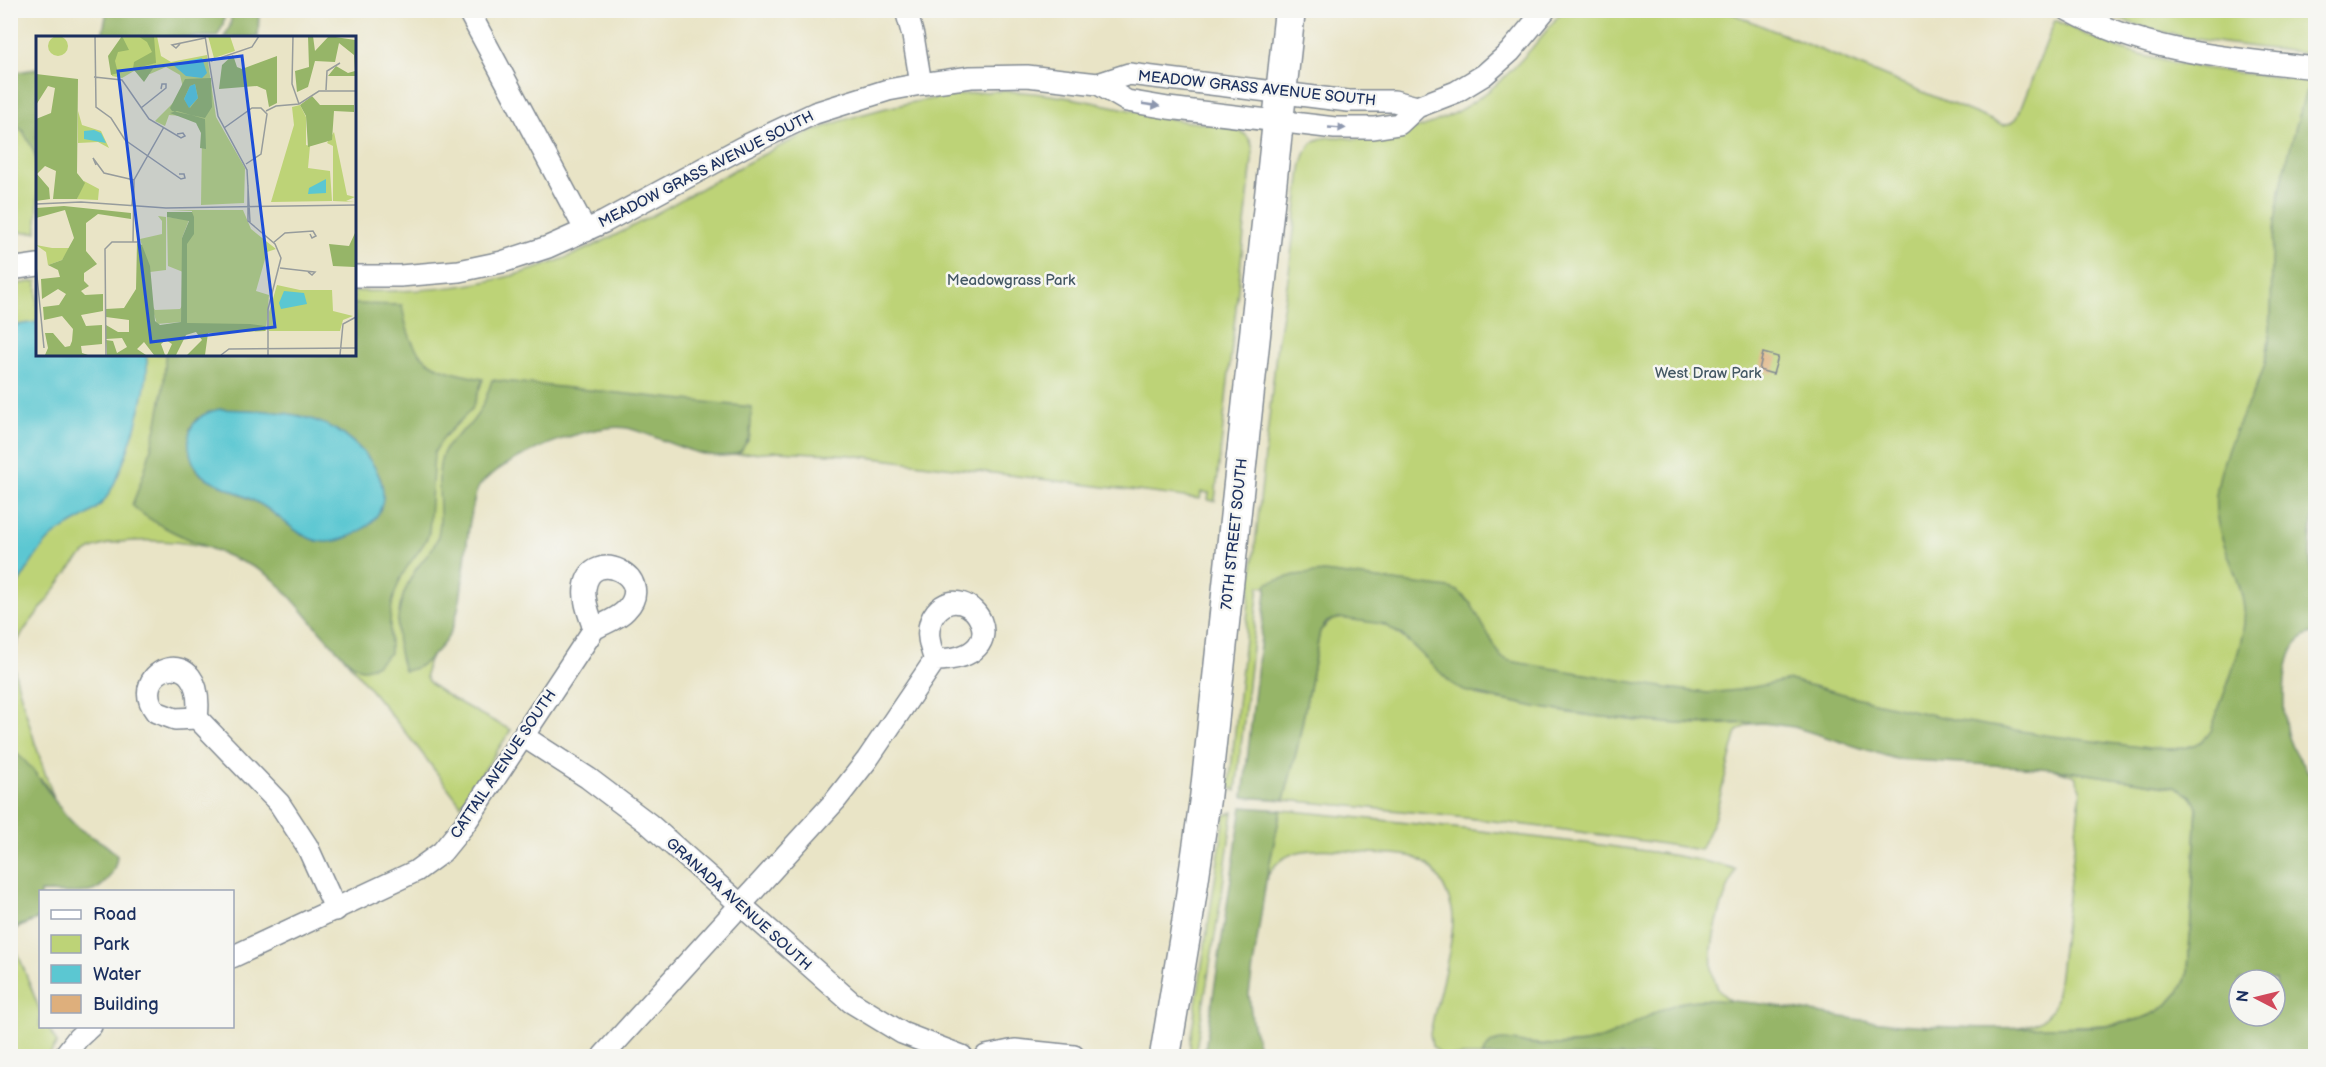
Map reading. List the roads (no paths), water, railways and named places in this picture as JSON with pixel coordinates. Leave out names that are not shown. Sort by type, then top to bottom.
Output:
[{"type":"main road","name":"70TH STREET SOUTH","points":[[1165,1056],[1192,896],[1205,799],[1290,10]]},
{"type":"street","points":[[468,10],[586,231]]},
{"type":"street","points":[[906,10],[921,84]]},
{"type":"street","name":"MEADOW GRASS AVENUE SOUTH","points":[[1098,84],[1127,101],[1335,128],[1374,128],[1399,124],[1417,107],[1456,92],[1484,75],[1510,52],[1545,10]]},
{"type":"street","points":[[2068,10],[2108,30],[2164,48],[2210,56],[2316,68]]},
{"type":"street","name":"MEADOW GRASS AVENUE SOUTH","points":[[356,276],[417,275],[485,266],[548,247],[586,231],[742,147],[815,113],[888,90],[921,84],[971,77],[1011,75],[1098,84],[1129,74],[1348,100],[1394,101],[1417,107]]},
{"type":"street","points":[[10,270],[36,265]]},
{"type":"street","name":"CATTAIL AVENUE SOUTH","points":[[234,956],[398,881],[441,852],[464,825],[594,629]]},
{"type":"street","points":[[603,1056],[852,780],[935,660]]},
{"type":"street","points":[[197,718],[279,803],[307,846],[336,910]]},
{"type":"street","name":"GRANADA AVENUE SOUTH","points":[[523,736],[588,778],[635,813],[850,1002],[933,1052],[962,1056]]},
{"type":"street","points":[[64,1056],[89,1028]]},
{"type":"street","points":[[986,1056],[1015,1050],[1074,1056]]},
{"type":"water","points":[[36,322],[36,356],[146,356],[147,367],[135,428],[120,470],[106,498],[101,505],[51,538],[11,594],[11,326]]},
{"type":"water","points":[[220,409],[280,412],[309,418],[336,430],[351,440],[374,466],[381,481],[383,496],[380,510],[370,523],[353,535],[336,541],[318,541],[302,535],[260,504],[203,476],[191,456],[190,432],[200,417]]},
{"type":"park label","name":"Meadowgrass Park","points":[[1011,280]]},
{"type":"park label","name":"West Draw Park","points":[[1708,373]]}]
